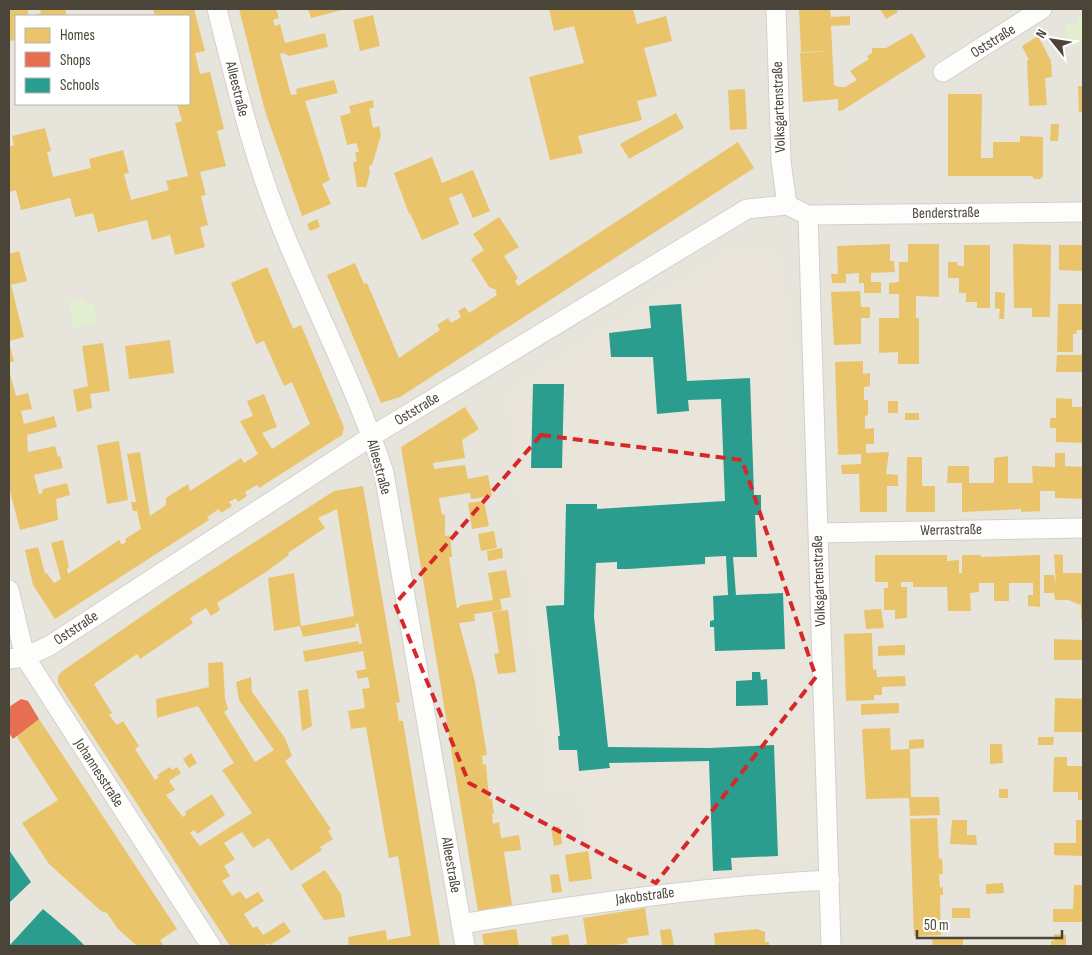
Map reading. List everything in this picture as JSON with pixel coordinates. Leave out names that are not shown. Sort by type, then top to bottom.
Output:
[{"type":"street","name":"Alleestraße","points":[[217,9],[248,132],[288,244],[372,436],[384,473],[464,946]]},
{"type":"street","name":"Volksgartenstraße","points":[[776,9],[781,161],[787,205]]},
{"type":"street","name":"Oststraße","points":[[942,72],[1042,9]]},
{"type":"street","name":"Oststraße","points":[[17,658],[48,646],[372,436],[747,209],[787,205]]},
{"type":"street","points":[[787,205],[808,216]]},
{"type":"street","name":"Benderstraße","points":[[808,216],[1083,212]]},
{"type":"street","name":"Volksgartenstraße","points":[[808,216],[831,946]]},
{"type":"street","name":"Werrastraße","points":[[818,533],[1083,528]]},
{"type":"street","name":"Johannesstraße","points":[[9,590],[17,658],[211,946]]},
{"type":"street","name":"Jakobstraße","points":[[461,924],[598,902],[761,884],[830,880]]},
{"type":"highlighted area","points":[[541,435],[742,460],[816,677],[656,883],[469,783],[395,604]]},
{"type":"shaded area","points":[[9,9],[1083,9],[1083,946],[9,946]]},
{"type":"shaded area","points":[[938,87],[935,185],[854,181],[855,122]]},
{"type":"shaded area","points":[[773,247],[782,259],[795,351],[814,858],[597,893],[579,791],[548,795],[507,390],[730,248]]},
{"type":"green space","points":[[1078,16],[1083,16],[1083,46],[1065,45],[1066,23],[1078,23]]},
{"type":"green space","points":[[85,298],[87,305],[93,303],[98,322],[74,328],[68,302]]},
{"type":"building: Homes","points":[[9,9],[27,9],[29,15],[15,15],[15,40],[9,41]]},
{"type":"building: Homes","points":[[40,9],[65,9],[67,15],[34,15],[41,13]]},
{"type":"building: Homes","points":[[153,9],[194,9],[205,51],[195,53],[200,74],[210,72],[224,129],[217,131],[226,166],[200,172],[206,195],[201,196],[208,225],[200,227],[205,247],[175,255],[170,235],[152,240],[147,220],[98,232],[93,213],[75,217],[70,198],[21,210],[16,190],[9,192],[9,147],[14,145],[12,136],[45,128],[51,151],[47,152],[53,177],[91,168],[89,159],[123,150],[129,173],[124,174],[131,200],[169,190],[166,181],[188,176],[175,123],[182,121],[177,105],[190,105],[190,15],[155,15]]},
{"type":"building: Homes","points":[[239,9],[276,9],[279,18],[273,20],[275,26],[280,24],[285,43],[325,33],[328,47],[289,56],[284,53],[280,54],[291,95],[297,94],[296,89],[334,80],[338,93],[305,101],[330,180],[322,184],[331,204],[302,216],[265,111]]},
{"type":"building: Homes","points":[[308,9],[346,9],[311,18]]},
{"type":"building: Homes","points":[[549,9],[633,9],[637,24],[666,16],[672,41],[644,48],[657,96],[637,101],[642,120],[578,136],[583,153],[550,160],[529,77],[584,63],[574,26],[554,31]]},
{"type":"building: Homes","points":[[799,9],[830,9],[831,17],[850,16],[850,25],[831,26],[834,85],[838,87],[845,87],[857,80],[850,71],[869,59],[867,56],[872,53],[872,48],[886,48],[912,33],[926,57],[843,110],[838,111],[838,99],[803,102],[800,53],[827,51],[801,52]]},
{"type":"building: Homes","points":[[880,9],[896,9],[898,12],[886,19]]},
{"type":"building: Homes","points":[[373,15],[380,46],[360,51],[353,20]]},
{"type":"building: Homes","points":[[1038,36],[1051,61],[1052,77],[1045,78],[1047,105],[1029,106],[1027,61],[1029,60],[1022,46]]},
{"type":"building: Homes","points":[[1078,86],[1083,86],[1083,112],[1079,112]]},
{"type":"building: Homes","points":[[745,89],[747,129],[730,130],[728,90]]},
{"type":"building: Homes","points":[[948,94],[982,94],[981,158],[993,158],[993,142],[1020,142],[1020,136],[1043,137],[1043,176],[1040,179],[1034,179],[1032,176],[948,176]]},
{"type":"building: Homes","points":[[373,100],[374,107],[369,109],[373,128],[379,126],[381,135],[372,165],[369,166],[370,172],[366,187],[357,187],[353,162],[357,161],[355,153],[359,151],[356,143],[347,145],[340,116],[351,113],[349,106]]},
{"type":"building: Homes","points":[[676,113],[684,128],[629,159],[620,144]]},
{"type":"building: Homes","points":[[1051,124],[1059,124],[1058,141],[1050,141]]},
{"type":"building: Homes","points":[[738,142],[754,168],[400,397],[381,403],[327,275],[355,263],[364,284],[367,283],[399,358],[440,330],[437,325],[448,318],[451,323],[461,317],[458,311],[465,307],[469,313],[497,295],[495,291],[497,290],[489,287],[471,259],[484,250],[473,234],[499,217],[519,247],[504,256],[518,278],[515,281],[518,286]]},
{"type":"building: Homes","points":[[432,157],[442,183],[473,170],[490,211],[473,218],[462,193],[449,198],[459,224],[422,240],[409,214],[394,173]]},
{"type":"building: Homes","points":[[317,219],[320,227],[310,231],[307,224]]},
{"type":"building: Homes","points":[[890,244],[890,261],[894,261],[895,272],[871,273],[871,282],[881,282],[881,293],[864,293],[864,283],[859,283],[859,273],[846,274],[846,283],[832,283],[831,274],[838,274],[837,246]]},
{"type":"building: Homes","points":[[908,244],[939,244],[939,297],[916,296],[916,318],[919,318],[919,364],[898,364],[898,352],[879,353],[879,318],[899,318],[899,294],[889,294],[889,283],[899,282],[899,262],[908,262]]},
{"type":"building: Homes","points":[[1013,244],[1051,245],[1050,317],[1032,317],[1032,308],[1014,308]]},
{"type":"building: Homes","points":[[964,245],[990,245],[990,308],[977,308],[977,302],[966,302],[966,293],[959,293],[959,278],[948,278],[948,262],[957,262],[958,266],[964,266]]},
{"type":"building: Homes","points":[[1059,245],[1083,245],[1083,271],[1059,270]]},
{"type":"building: Homes","points":[[19,251],[27,281],[11,285],[24,337],[9,341],[9,254]]},
{"type":"building: Homes","points":[[267,267],[293,329],[301,325],[344,427],[342,435],[259,488],[257,485],[245,492],[247,496],[238,502],[236,498],[229,502],[232,506],[221,513],[219,509],[207,517],[209,520],[55,619],[33,585],[25,550],[38,547],[45,574],[47,573],[54,583],[61,579],[51,543],[63,540],[69,567],[67,568],[68,574],[119,540],[122,545],[126,542],[125,539],[141,529],[137,511],[133,511],[131,502],[136,502],[127,454],[140,452],[150,516],[166,505],[166,498],[188,484],[190,491],[241,458],[244,463],[258,454],[240,421],[253,416],[247,401],[264,394],[277,427],[262,433],[272,449],[310,424],[292,382],[284,386],[264,341],[256,344],[231,283]]},
{"type":"building: Homes","points":[[860,291],[861,307],[870,307],[870,318],[861,318],[861,344],[834,345],[831,292]]},
{"type":"building: Homes","points":[[995,292],[1005,293],[1004,319],[999,319],[1000,309],[995,308]]},
{"type":"building: Homes","points":[[1058,304],[1083,304],[1083,330],[1077,330],[1076,334],[1073,334],[1073,352],[1057,352]]},
{"type":"building: Homes","points":[[170,340],[174,373],[129,379],[125,346]]},
{"type":"building: Homes","points":[[9,342],[14,361],[9,363]]},
{"type":"building: Homes","points":[[103,343],[110,391],[90,394],[92,408],[77,412],[73,390],[88,386],[82,346]]},
{"type":"building: Homes","points":[[1057,355],[1083,355],[1083,372],[1056,372]]},
{"type":"building: Homes","points":[[863,361],[863,374],[870,373],[870,386],[864,387],[864,400],[868,400],[868,415],[865,416],[865,429],[874,428],[874,444],[866,444],[866,453],[889,452],[886,474],[898,475],[898,486],[887,486],[887,512],[860,512],[859,474],[842,474],[841,465],[861,464],[861,454],[838,455],[835,362]]},
{"type":"building: Homes","points":[[9,370],[16,396],[28,393],[32,409],[21,411],[24,424],[54,416],[57,427],[27,435],[28,452],[55,446],[63,468],[34,475],[39,494],[42,493],[43,489],[67,483],[70,495],[56,499],[58,520],[20,530],[9,487]]},
{"type":"building: Homes","points":[[1056,398],[1072,399],[1072,407],[1083,407],[1083,443],[1056,442],[1056,428],[1050,428],[1050,418],[1056,418]]},
{"type":"building: Homes","points":[[888,401],[898,401],[898,413],[888,413]]},
{"type":"building: Homes","points":[[465,407],[479,429],[462,440],[465,458],[433,463],[434,469],[465,465],[468,479],[488,475],[492,496],[471,499],[470,493],[439,498],[442,515],[445,514],[445,536],[450,535],[452,557],[449,557],[457,609],[461,605],[493,600],[488,573],[506,570],[511,597],[500,599],[502,610],[474,614],[475,621],[459,623],[475,682],[487,755],[482,756],[483,765],[486,764],[489,799],[492,799],[493,824],[499,822],[501,838],[519,835],[521,850],[504,852],[512,905],[478,911],[401,447]]},
{"type":"building: Homes","points":[[905,413],[919,413],[919,420],[905,420]]},
{"type":"building: Homes","points":[[119,441],[128,500],[107,504],[97,445]]},
{"type":"building: Homes","points":[[1055,453],[1065,453],[1065,466],[1083,467],[1083,499],[1055,498],[1055,491],[1040,491],[1040,511],[1021,512],[1021,509],[962,512],[962,483],[947,483],[948,466],[969,466],[969,483],[994,483],[994,458],[1008,456],[1008,483],[1033,483],[1032,466],[1055,467]]},
{"type":"building: Homes","points":[[907,457],[922,457],[922,486],[935,486],[935,512],[906,512]]},
{"type":"building: Homes","points":[[363,486],[400,702],[396,703],[399,721],[403,721],[440,946],[349,946],[348,937],[386,930],[387,940],[411,936],[398,856],[389,858],[366,727],[351,729],[348,711],[365,708],[362,689],[370,688],[368,677],[358,679],[356,671],[366,669],[363,651],[305,662],[303,651],[358,641],[359,644],[362,643],[358,623],[355,624],[356,627],[303,637],[300,626],[274,631],[268,578],[294,573],[301,626],[354,616],[337,509],[318,518],[325,528],[288,553],[289,555],[266,572],[217,603],[220,610],[211,616],[206,608],[190,618],[193,623],[140,659],[137,654],[94,684],[112,713],[109,715],[117,725],[123,721],[139,746],[135,749],[155,780],[159,777],[157,775],[170,767],[172,770],[177,767],[181,773],[169,781],[175,790],[166,795],[183,817],[186,815],[185,812],[212,794],[225,815],[197,834],[194,830],[190,833],[200,846],[252,813],[222,770],[234,763],[198,706],[157,718],[156,699],[209,687],[208,663],[223,662],[225,699],[228,709],[224,712],[255,762],[274,750],[239,700],[236,682],[251,677],[252,692],[285,738],[292,756],[285,761],[331,829],[328,831],[333,839],[320,847],[322,850],[291,871],[269,838],[253,848],[242,832],[224,843],[235,859],[224,866],[230,876],[222,881],[232,896],[240,891],[246,899],[258,892],[264,901],[244,914],[253,928],[257,926],[263,935],[284,922],[291,932],[270,945],[267,943],[265,946],[230,946],[58,683],[58,677],[61,672],[174,594],[334,491]]},
{"type":"building: Homes","points":[[484,501],[489,526],[472,529],[468,503]]},
{"type":"building: Homes","points":[[494,531],[497,548],[481,551],[478,534]]},
{"type":"building: Homes","points":[[502,548],[503,558],[488,561],[487,551]]},
{"type":"building: Homes","points":[[1054,554],[1063,555],[1063,573],[1083,573],[1083,619],[1081,619],[1081,605],[1068,600],[1055,600],[1054,593],[1044,593],[1044,575],[1054,575],[1056,584]]},
{"type":"building: Homes","points":[[875,555],[947,555],[947,561],[959,560],[959,573],[962,573],[962,555],[981,555],[981,557],[1040,555],[1040,607],[1028,606],[1028,595],[1033,595],[1033,583],[1009,583],[1009,601],[994,601],[994,583],[979,583],[979,592],[970,593],[971,611],[948,611],[947,587],[913,587],[913,582],[901,582],[901,587],[907,587],[907,618],[895,619],[895,610],[884,610],[884,588],[888,588],[888,582],[875,582]]},
{"type":"building: Homes","points":[[881,609],[884,628],[866,629],[864,610]]},
{"type":"building: Homes","points":[[508,610],[516,672],[498,674],[494,654],[499,653],[492,612]]},
{"type":"building: Homes","points":[[872,633],[873,670],[876,669],[877,677],[905,676],[906,686],[882,687],[882,695],[874,695],[874,700],[846,701],[844,634]]},
{"type":"building: Homes","points":[[1054,639],[1083,640],[1083,660],[1054,660]]},
{"type":"building: Homes","points":[[905,645],[905,655],[878,656],[878,646]]},
{"type":"building: Homes","points":[[308,689],[312,726],[302,731],[298,691]]},
{"type":"building: Homes","points":[[1055,698],[1083,699],[1083,732],[1054,732]]},
{"type":"building: Homes","points":[[899,703],[899,713],[861,715],[861,704]]},
{"type":"building: Homes","points":[[39,719],[177,929],[160,940],[164,946],[137,946],[118,929],[107,913],[101,911],[49,864],[22,823],[58,800],[17,737],[18,733]]},
{"type":"building: Homes","points":[[890,728],[891,750],[909,749],[909,740],[924,739],[924,748],[910,749],[911,797],[939,797],[940,815],[910,816],[909,798],[866,799],[862,729]]},
{"type":"building: Homes","points":[[1038,737],[1054,737],[1053,745],[1038,745]]},
{"type":"building: Homes","points":[[990,744],[1002,744],[1003,763],[990,764]]},
{"type":"building: Homes","points":[[191,753],[197,763],[189,768],[183,759]]},
{"type":"building: Homes","points":[[1054,757],[1067,757],[1067,766],[1083,766],[1083,800],[1078,800],[1078,792],[1053,792]]},
{"type":"building: Homes","points":[[999,789],[1008,789],[1008,798],[999,798]]},
{"type":"building: Homes","points":[[937,818],[939,859],[942,858],[943,874],[939,874],[940,888],[943,887],[943,895],[940,895],[941,935],[914,936],[910,819]]},
{"type":"building: Homes","points":[[952,820],[967,820],[967,835],[976,835],[977,845],[950,844]]},
{"type":"building: Homes","points":[[1076,820],[1083,820],[1083,856],[1054,855],[1054,843],[1076,843]]},
{"type":"building: Homes","points":[[560,827],[562,844],[554,846],[551,828]]},
{"type":"building: Homes","points":[[588,851],[592,879],[569,882],[565,855]]},
{"type":"building: Homes","points":[[325,870],[341,894],[345,917],[324,920],[301,885]]},
{"type":"building: Homes","points":[[559,874],[562,892],[552,893],[550,875]]},
{"type":"building: Homes","points":[[1003,883],[1004,893],[986,894],[986,884]]},
{"type":"building: Homes","points":[[1074,885],[1083,885],[1083,922],[1053,922],[1053,909],[1073,909]]},
{"type":"building: Homes","points":[[645,908],[649,935],[627,938],[628,943],[609,946],[578,946],[587,944],[583,918]]},
{"type":"building: Homes","points":[[952,908],[970,908],[970,918],[952,918]]},
{"type":"building: Homes","points":[[516,929],[519,946],[484,946],[482,934]]},
{"type":"building: Homes","points":[[671,929],[674,946],[662,946],[660,930]]},
{"type":"building: Homes","points":[[757,929],[765,932],[765,942],[769,942],[769,946],[715,946],[714,933]]},
{"type":"building: Homes","points":[[568,934],[570,946],[552,946],[551,937]]},
{"type":"building: Homes","points":[[1054,934],[1066,935],[1066,946],[1051,946],[1051,941],[1054,941]]},
{"type":"building: Homes","points":[[963,938],[963,946],[933,946],[932,939]]},
{"type":"building: Shops","points":[[21,699],[28,701],[39,719],[13,739],[9,733],[9,707]]},
{"type":"building: Schools","points":[[681,304],[687,381],[750,378],[754,495],[761,495],[761,515],[755,515],[757,557],[733,557],[736,595],[783,593],[785,649],[715,651],[714,627],[710,627],[710,621],[714,620],[713,596],[728,595],[726,556],[705,557],[705,564],[628,569],[617,569],[617,562],[596,563],[594,617],[608,747],[709,748],[774,745],[778,856],[731,858],[732,870],[713,871],[709,761],[609,763],[610,768],[579,771],[577,750],[559,750],[558,736],[560,736],[546,606],[564,605],[566,504],[597,504],[597,509],[725,501],[721,399],[688,400],[689,411],[657,414],[653,357],[611,357],[609,333],[651,328],[649,306]]},
{"type":"building: Schools","points":[[533,384],[564,384],[562,468],[531,468]]},
{"type":"building: Schools","points":[[752,672],[760,672],[761,680],[767,679],[768,705],[736,706],[736,681],[752,680]]},
{"type":"building: Schools","points":[[9,850],[31,882],[9,903]]},
{"type":"building: Schools","points":[[43,909],[75,936],[85,946],[9,946]]}]
